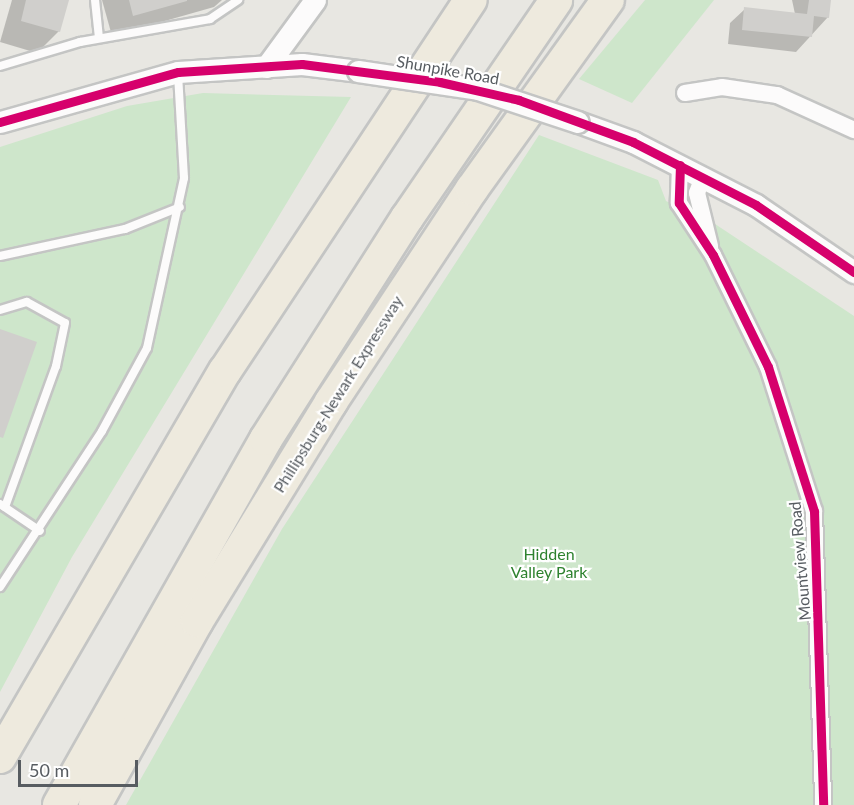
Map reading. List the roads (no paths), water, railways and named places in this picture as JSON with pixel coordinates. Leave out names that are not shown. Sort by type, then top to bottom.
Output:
[{"type":"highway","points":[[438,47],[461,0]]},
{"type":"highway","points":[[0,757],[201,410],[471,0]]},
{"type":"highway","points":[[59,805],[266,439],[407,218],[556,0]]},
{"type":"highway","name":"Phillipsburg-Newark Expressway","points":[[94,805],[197,621],[356,364],[608,0]]},
{"type":"street","points":[[266,67],[315,0]]},
{"type":"street","name":"Shunpike Road","points":[[0,122],[178,72],[266,67],[358,71],[478,88],[578,122],[680,165],[756,205],[854,272]]},
{"type":"street","points":[[685,93],[722,87],[777,95],[854,130]]},
{"type":"street","name":"Mountview Road","points":[[680,165],[679,202],[713,255],[785,408],[814,511],[823,805]]},
{"type":"street","name":"Mountview Road","points":[[703,177],[698,205],[713,255]]},
{"type":"lane","points":[[95,0],[99,38]]},
{"type":"lane","points":[[0,66],[99,38],[210,19],[238,0]]},
{"type":"lane","points":[[0,587],[40,531],[147,348],[180,207],[184,162],[178,72]]},
{"type":"lane","points":[[0,256],[125,229],[180,207]]},
{"type":"lane","points":[[0,310],[27,302],[65,323],[56,366],[3,505],[40,531]]},
{"type":"park label","name":"Hidden Valley Park","points":[[549,563]]}]
